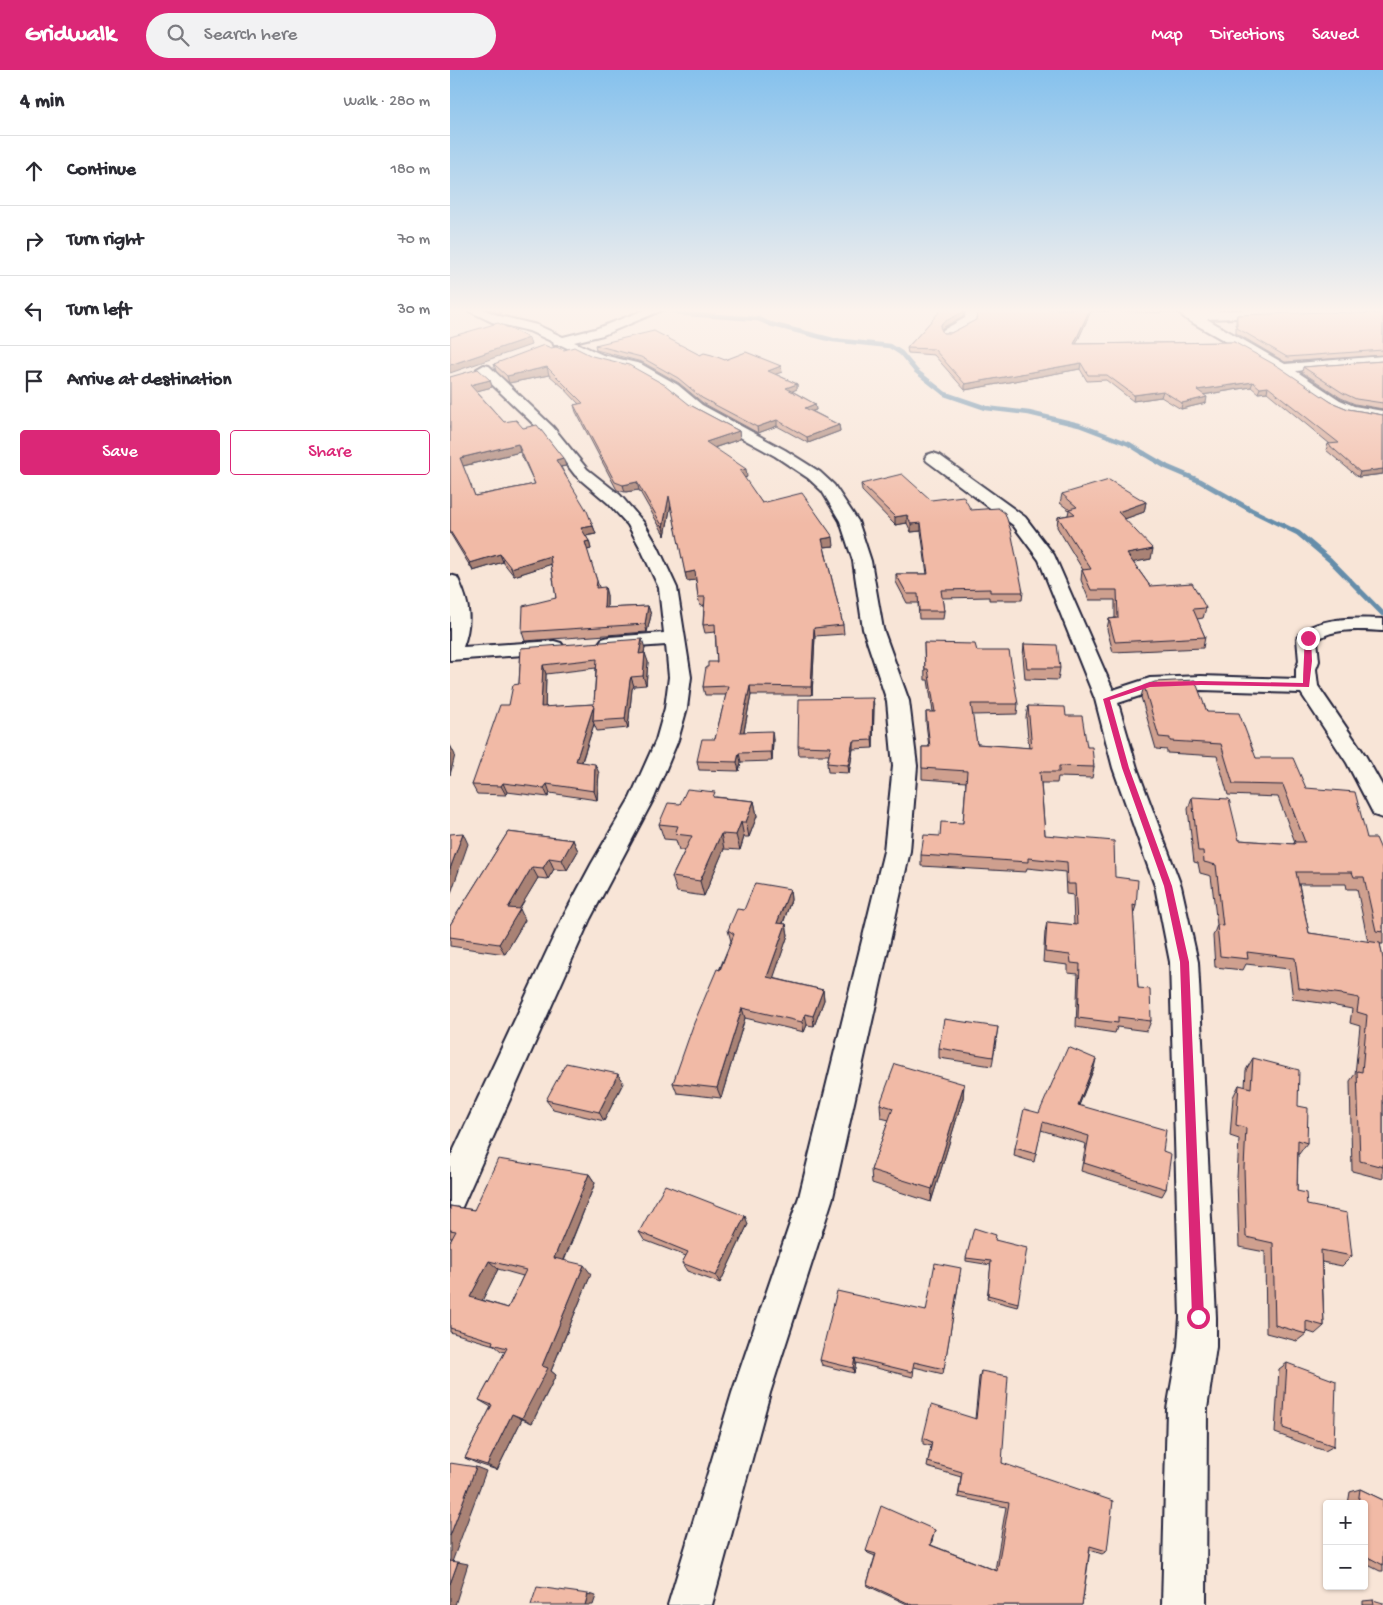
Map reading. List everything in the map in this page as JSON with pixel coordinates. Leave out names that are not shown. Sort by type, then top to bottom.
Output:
[{"type":"street","points":[[450,1195],[576,920],[601,870],[642,798],[667,740],[676,708],[680,677],[668,588],[661,569],[635,524],[614,499],[582,472],[548,430],[493,381]]},
{"type":"street","points":[[660,381],[673,388],[698,408],[780,452],[814,475],[828,488],[849,522],[862,561],[873,629],[898,701],[904,743],[903,803],[897,851],[816,1197],[752,1393],[690,1605]]},
{"type":"street","points":[[1302,381],[1383,431]]},
{"type":"street","points":[[1351,410],[1383,415]]},
{"type":"street","points":[[933,458],[1019,522],[1048,559],[1106,699],[1126,768],[1168,886],[1184,962],[1198,1317],[1197,1347],[1187,1410],[1184,1605]]},
{"type":"street","points":[[450,581],[459,600],[461,614],[459,631],[450,654],[674,638]]},
{"type":"street","points":[[1383,624],[1344,626],[1313,632],[1308,638],[1309,661],[1306,669],[1307,686],[1357,761],[1383,809]]},
{"type":"street","points":[[1106,699],[1150,685],[1201,683],[1307,686]]},
{"type":"building","points":[[450,381],[487,381],[470,385],[504,422],[516,420],[523,428],[537,425],[563,458],[556,460],[587,511],[593,526],[581,528],[589,541],[585,542],[597,581],[596,588],[605,587],[604,608],[648,606],[645,624],[522,632],[523,606],[556,598],[550,556],[511,568],[500,554],[470,563],[450,531]],"holes":[[[518,444],[535,484],[475,496],[460,458]]]},
{"type":"building","points":[[561,381],[657,381],[690,405],[739,431],[706,442],[746,469],[740,471],[762,503],[802,493],[833,537],[822,539],[843,625],[814,628],[811,687],[750,686],[740,732],[772,731],[771,752],[739,753],[737,762],[697,761],[702,739],[715,739],[728,686],[703,687],[708,662],[717,662],[715,624],[703,625],[705,597],[698,597],[695,571],[685,573],[669,496],[663,527],[637,482],[623,485],[615,482],[574,405],[583,403]]},
{"type":"building","points":[[681,381],[789,381],[797,384],[786,388],[815,404],[805,408],[839,425],[807,437],[777,420],[757,427],[702,398]]},
{"type":"building","points":[[962,381],[984,381],[965,384]]},
{"type":"building","points":[[1115,381],[1299,381],[1331,402],[1348,409],[1383,415],[1383,469],[1360,472],[1328,444],[1339,443],[1268,387],[1260,388],[1253,382],[1197,390],[1207,397],[1182,403],[1163,391],[1134,395]]},
{"type":"building","points":[[1324,381],[1383,381],[1383,403],[1356,399]]},
{"type":"building","points":[[902,474],[931,500],[963,496],[971,510],[998,508],[1005,513],[1011,531],[1023,592],[990,592],[990,589],[941,590],[944,611],[919,611],[918,594],[907,594],[896,574],[928,574],[921,523],[911,524],[907,515],[895,517],[861,484]]},
{"type":"building","points":[[1109,480],[1146,502],[1118,512],[1153,549],[1127,554],[1150,586],[1192,583],[1206,608],[1193,609],[1205,637],[1115,642],[1109,619],[1118,618],[1117,590],[1091,590],[1082,570],[1091,569],[1058,517],[1075,514],[1069,509],[1077,507],[1062,494]]},
{"type":"building","points":[[642,639],[639,654],[645,653],[643,676],[631,677],[625,719],[593,721],[594,705],[576,761],[595,764],[594,791],[547,784],[544,788],[503,783],[501,786],[472,785],[500,705],[509,705],[513,685],[519,684],[521,648]],"holes":[[[597,659],[594,704],[541,707],[543,665]]]},
{"type":"building","points":[[924,643],[975,644],[977,651],[1009,651],[1018,704],[971,704],[977,744],[1032,748],[1028,706],[1065,707],[1066,716],[1082,716],[1087,747],[1092,747],[1094,767],[1059,766],[1059,772],[1040,772],[1045,835],[1114,841],[1115,877],[1138,880],[1136,906],[1133,905],[1138,988],[1150,989],[1151,1021],[1118,1017],[1118,1023],[1078,1018],[1080,964],[1071,963],[1070,955],[1045,952],[1047,922],[1077,925],[1075,884],[1068,884],[1067,862],[1028,858],[1028,862],[921,855],[924,835],[940,836],[941,822],[963,823],[967,771],[922,768],[922,747],[930,747],[926,712],[935,712],[928,669],[925,669]]},
{"type":"building","points":[[1024,644],[1057,645],[1060,668],[1027,668]]},
{"type":"building","points":[[1195,680],[1207,712],[1239,713],[1256,758],[1293,758],[1306,788],[1355,792],[1367,838],[1376,838],[1383,854],[1383,932],[1376,931],[1364,877],[1354,877],[1352,872],[1296,872],[1309,933],[1380,943],[1383,959],[1383,1167],[1360,1161],[1357,1071],[1362,1072],[1367,1015],[1357,1012],[1359,998],[1299,988],[1295,958],[1247,952],[1248,959],[1220,956],[1217,925],[1223,926],[1216,865],[1204,862],[1203,851],[1198,851],[1192,797],[1229,799],[1239,840],[1295,844],[1294,842],[1305,842],[1283,785],[1233,784],[1221,744],[1170,741],[1170,738],[1159,737],[1144,686],[1155,682]]},
{"type":"building","points":[[873,698],[872,740],[853,741],[848,765],[827,763],[831,747],[798,746],[799,699]]},
{"type":"building","points":[[687,789],[715,792],[713,797],[754,801],[746,822],[741,822],[736,835],[721,834],[700,881],[672,877],[692,836],[675,834],[678,826],[659,824],[668,803],[680,804]]},
{"type":"building","points":[[508,832],[573,840],[562,860],[549,858],[543,868],[532,867],[508,908],[520,909],[499,944],[450,937],[450,925]]},
{"type":"building","points":[[463,833],[450,869],[450,834]]},
{"type":"building","points":[[755,883],[790,889],[777,923],[786,924],[767,977],[823,990],[813,1016],[805,1014],[802,1022],[742,1008],[717,1088],[673,1083],[694,1023],[717,969],[720,970],[734,934],[728,930],[737,909],[744,910]]},
{"type":"building","points":[[944,1019],[998,1027],[993,1057],[939,1048]]},
{"type":"building","points":[[1068,1047],[1096,1059],[1078,1105],[1166,1130],[1163,1151],[1171,1154],[1166,1189],[1084,1163],[1089,1136],[1043,1122],[1036,1154],[1015,1148],[1024,1109],[1039,1113]]},
{"type":"building","points":[[1253,1058],[1299,1070],[1298,1106],[1308,1108],[1307,1143],[1298,1140],[1297,1191],[1306,1193],[1307,1205],[1347,1213],[1352,1256],[1321,1250],[1324,1326],[1306,1321],[1306,1334],[1275,1325],[1273,1243],[1246,1237],[1244,1168],[1246,1128],[1236,1125],[1239,1085],[1251,1088]]},
{"type":"building","points":[[566,1063],[618,1074],[599,1112],[546,1100]]},
{"type":"building","points":[[895,1064],[964,1084],[932,1189],[871,1170],[893,1108],[880,1104]]},
{"type":"building","points":[[498,1159],[589,1174],[554,1258],[584,1265],[542,1366],[548,1368],[522,1418],[512,1414],[487,1465],[465,1458],[492,1405],[479,1400],[507,1348],[492,1344],[493,1341],[450,1328],[450,1242],[456,1231],[450,1230],[450,1206],[474,1210]],"holes":[[[489,1261],[526,1270],[508,1308],[470,1297]]]},
{"type":"building","points":[[665,1185],[745,1216],[716,1276],[682,1263],[688,1252],[639,1232]]},
{"type":"building","points":[[974,1228],[996,1235],[995,1240],[1027,1248],[1018,1303],[988,1295],[991,1261],[966,1258]]},
{"type":"building","points":[[935,1263],[961,1268],[944,1369],[914,1362],[912,1372],[855,1358],[853,1368],[820,1360],[837,1291],[926,1311]]},
{"type":"building","points":[[1287,1363],[1336,1381],[1334,1446],[1283,1428]]},
{"type":"building","points":[[981,1371],[1008,1376],[1002,1463],[1113,1501],[1107,1551],[1090,1546],[1082,1605],[912,1605],[867,1584],[876,1554],[866,1551],[881,1506],[935,1530],[930,1545],[997,1571],[1009,1503],[959,1493],[962,1472],[928,1462],[932,1442],[923,1438],[931,1405],[976,1419]]},
{"type":"building","points":[[450,1463],[476,1467],[450,1536]]},
{"type":"building","points":[[1360,1489],[1383,1500],[1383,1565],[1368,1557],[1368,1500],[1359,1500]]},
{"type":"building","points":[[450,1561],[458,1562],[450,1584]]},
{"type":"building","points":[[537,1587],[588,1594],[585,1605],[531,1605]]},
{"type":"building","points":[[1373,1600],[1383,1603],[1383,1605],[1374,1605]]},
{"type":"waterway","points":[[928,381],[945,394],[986,408],[1029,413],[1079,425],[1129,444],[1145,454]]},
{"type":"waterway","points":[[1143,453],[1298,533],[1330,560],[1383,614]]},
{"type":"route","points":[[1198,1317],[1182,946],[1168,886],[1126,768],[1106,699],[1150,685],[1201,683],[1307,686],[1308,638]]}]
